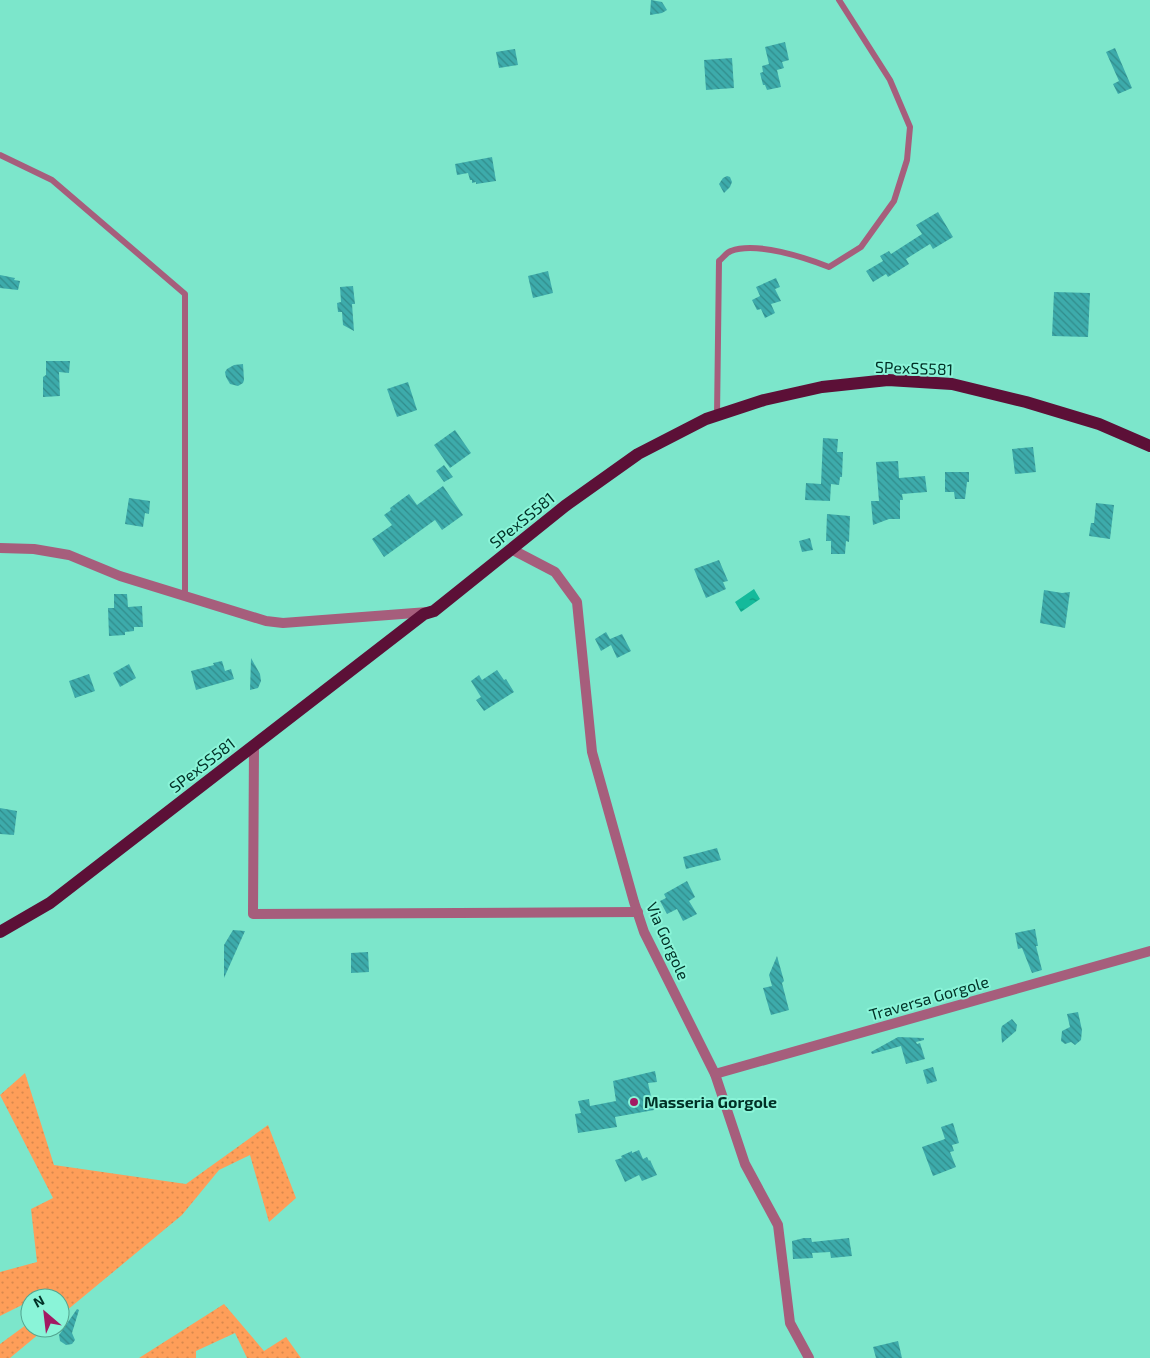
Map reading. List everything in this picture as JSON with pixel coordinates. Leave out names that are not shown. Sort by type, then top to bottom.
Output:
[{"type":"main road","name":"SPexSS581","points":[[0,932],[50,903],[424,614],[434,611],[565,506],[638,454],[706,419],[764,400],[822,387],[888,380],[952,384],[1026,402],[1099,424],[1150,446]]},
{"type":"street","points":[[0,548],[34,549],[69,555],[120,576],[266,621],[283,623],[434,611]]},
{"type":"street","name":"Via Gorgole","points":[[512,549],[555,572],[577,602],[592,752],[644,932],[716,1074],[745,1164],[778,1225],[790,1323],[809,1358]]},
{"type":"street","points":[[254,745],[253,914],[638,912]]},
{"type":"street","name":"Traversa Gorgole","points":[[716,1074],[1150,951]]},
{"type":"lane","points":[[717,416],[720,261],[730,251],[759,247],[830,267],[861,247],[894,202],[906,160],[910,127],[890,80],[839,0]]},
{"type":"lane","points":[[0,155],[52,180],[185,294],[185,596]]},
{"type":"shaded area","points":[[25,1073],[54,1165],[186,1184],[268,1125],[296,1198],[269,1222],[250,1155],[219,1170],[182,1215],[70,1308],[70,1288],[20,1288],[20,1306],[0,1316],[0,1272],[37,1262],[31,1209],[53,1198],[0,1095]]},
{"type":"shaded area","points":[[224,1304],[264,1351],[286,1337],[301,1358],[247,1358],[235,1333],[196,1351],[196,1358],[139,1358]]},
{"type":"shaded area","points":[[20,1329],[20,1338],[34,1338],[10,1358],[0,1358],[0,1344]]},
{"type":"water","points":[[754,589],[760,599],[741,612],[735,602]]},
{"type":"building","points":[[651,0],[662,2],[667,10],[650,15]]},
{"type":"building","points":[[785,42],[789,60],[782,62],[784,68],[777,70],[781,87],[767,90],[765,85],[763,85],[760,73],[763,72],[762,66],[769,64],[765,47]]},
{"type":"building","points":[[1115,48],[1132,88],[1118,94],[1113,84],[1119,81],[1106,52]]},
{"type":"building","points":[[515,49],[518,65],[499,68],[496,52]]},
{"type":"building","points":[[732,58],[734,88],[706,90],[704,60]]},
{"type":"building","points":[[492,157],[496,181],[476,184],[476,182],[472,183],[468,173],[457,175],[455,164]]},
{"type":"building","points":[[727,176],[730,177],[732,182],[724,193],[719,184]]},
{"type":"building","points":[[938,212],[953,237],[933,249],[930,244],[906,259],[909,264],[888,277],[886,274],[873,282],[866,271],[883,261],[880,256],[889,251],[891,254],[922,234],[916,225]]},
{"type":"building","points":[[548,271],[553,293],[533,298],[528,276]]},
{"type":"building","points":[[0,275],[20,281],[18,290],[0,288]]},
{"type":"building","points":[[776,278],[780,287],[775,289],[781,301],[771,304],[775,313],[765,318],[761,309],[757,310],[752,300],[760,296],[756,287]]},
{"type":"building","points":[[353,286],[355,304],[352,304],[354,331],[343,325],[342,312],[338,312],[337,303],[341,302],[340,287]]},
{"type":"building","points":[[1054,292],[1090,293],[1088,337],[1052,336]]},
{"type":"building","points":[[46,361],[70,361],[69,373],[59,372],[60,396],[43,397],[43,377],[46,375]]},
{"type":"building","points":[[243,364],[243,383],[238,386],[230,384],[225,372],[234,365]]},
{"type":"building","points":[[408,382],[417,410],[397,417],[387,389]]},
{"type":"building","points":[[455,430],[471,453],[450,468],[434,445]]},
{"type":"building","points":[[823,438],[838,439],[837,452],[843,452],[842,477],[840,477],[839,485],[831,484],[830,501],[805,500],[806,483],[821,484]]},
{"type":"building","points":[[1033,447],[1036,472],[1015,474],[1012,449]]},
{"type":"building","points":[[898,461],[899,478],[925,476],[927,492],[902,494],[903,500],[900,500],[900,519],[889,519],[873,525],[871,501],[879,501],[876,462]]},
{"type":"building","points":[[444,465],[453,477],[444,482],[436,471]]},
{"type":"building","points":[[945,472],[969,472],[965,499],[955,499],[954,492],[945,492]]},
{"type":"building","points":[[443,486],[463,515],[442,530],[435,520],[384,557],[372,539],[392,525],[384,515],[391,510],[390,508],[409,494],[417,505]]},
{"type":"building","points":[[129,498],[150,501],[149,514],[145,513],[143,527],[125,524]]},
{"type":"building","points":[[1096,503],[1114,505],[1110,539],[1089,536],[1091,523],[1094,523]]},
{"type":"building","points":[[827,514],[850,516],[849,542],[846,541],[845,554],[831,554],[831,541],[826,541]]},
{"type":"building","points":[[810,538],[813,550],[802,552],[799,541]]},
{"type":"building","points":[[719,560],[728,581],[723,582],[726,589],[706,598],[694,569]]},
{"type":"building","points":[[1044,590],[1062,593],[1070,592],[1065,628],[1040,623]]},
{"type":"building","points":[[114,594],[127,594],[128,607],[142,606],[143,627],[134,627],[134,631],[125,632],[125,635],[109,636],[108,608],[114,608]]},
{"type":"building","points":[[606,632],[610,639],[622,634],[631,651],[617,658],[611,645],[601,651],[595,639]]},
{"type":"building","points":[[251,658],[260,674],[261,681],[258,688],[250,690]]},
{"type":"building","points":[[222,661],[225,671],[231,669],[234,679],[196,690],[191,671]]},
{"type":"building","points":[[129,664],[136,678],[120,687],[113,673]]},
{"type":"building","points":[[497,670],[504,680],[506,679],[514,692],[484,711],[476,700],[481,697],[471,681],[479,675],[482,680]]},
{"type":"building","points":[[89,674],[95,691],[75,698],[69,681]]},
{"type":"building","points":[[0,808],[17,811],[14,835],[0,834]]},
{"type":"building","points":[[717,848],[721,860],[686,869],[683,857]]},
{"type":"building","points":[[687,881],[695,897],[689,901],[697,914],[683,921],[677,909],[667,914],[660,901],[666,898],[664,894]]},
{"type":"building","points":[[1035,929],[1038,946],[1036,946],[1042,970],[1032,973],[1022,948],[1018,949],[1015,933]]},
{"type":"building","points":[[233,930],[245,931],[224,978],[224,945]]},
{"type":"building","points":[[368,952],[369,972],[351,973],[351,953]]},
{"type":"building","points":[[777,956],[789,1010],[771,1015],[763,988],[772,986],[769,975]]},
{"type":"building","points":[[1078,1012],[1082,1030],[1081,1040],[1075,1045],[1071,1042],[1065,1044],[1061,1041],[1062,1031],[1070,1027],[1067,1014]]},
{"type":"building","points":[[1012,1019],[1017,1025],[1016,1031],[1002,1043],[1002,1026]]},
{"type":"building","points":[[898,1037],[924,1038],[924,1040],[916,1042],[917,1044],[920,1043],[925,1059],[906,1064],[901,1046],[872,1054],[871,1052]]},
{"type":"building","points":[[933,1067],[937,1081],[927,1084],[923,1070]]},
{"type":"building","name":"Masseria Gorgole","points":[[655,1071],[657,1082],[648,1083],[654,1110],[615,1117],[617,1127],[578,1133],[575,1114],[581,1113],[578,1101],[589,1099],[590,1106],[616,1101],[613,1081]]},
{"type":"building","points":[[953,1123],[959,1143],[952,1145],[954,1151],[950,1152],[956,1167],[933,1176],[922,1147],[945,1139],[941,1127]]},
{"type":"building","points":[[639,1150],[643,1159],[647,1157],[650,1160],[657,1175],[642,1181],[639,1175],[625,1182],[615,1160],[622,1158],[621,1156],[632,1151],[632,1153]]},
{"type":"building","points":[[811,1238],[812,1242],[849,1238],[852,1256],[831,1258],[830,1252],[812,1253],[813,1258],[793,1259],[792,1241]]},
{"type":"building","points":[[77,1309],[79,1310],[72,1333],[75,1340],[72,1344],[66,1345],[60,1341],[60,1338],[70,1338],[70,1319]]},
{"type":"building","points":[[898,1341],[902,1358],[876,1358],[873,1347]]},
{"type":"place","name":"Masseria Gorgole","points":[[634,1102]]}]
